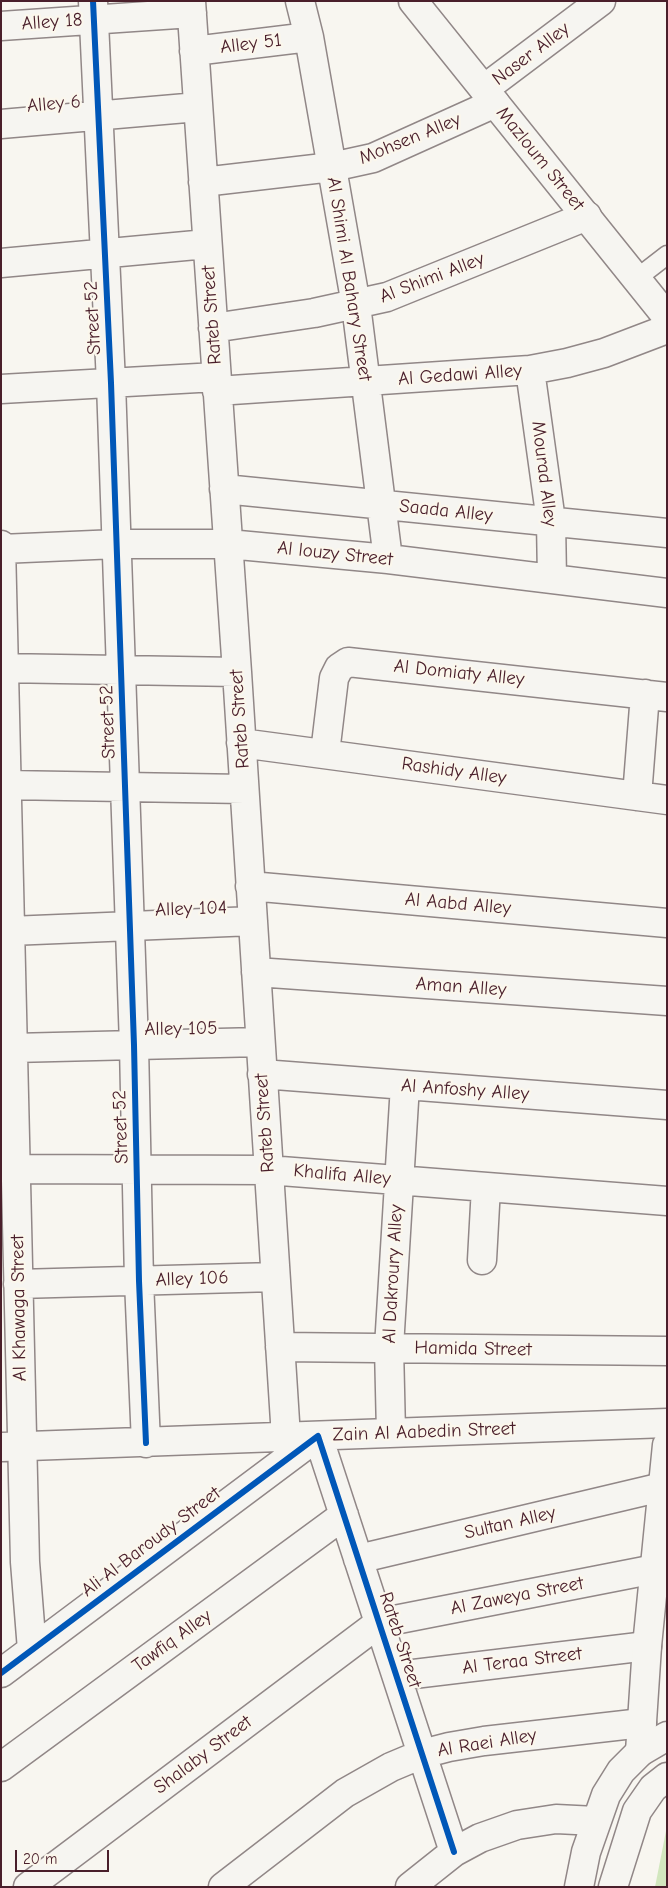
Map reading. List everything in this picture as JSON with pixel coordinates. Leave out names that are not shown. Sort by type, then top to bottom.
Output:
[{"type":"street","name":"Al Shimi Al Bahary Street","points":[[300,1],[309,37],[356,305],[388,559]]},
{"type":"street","name":"Mazloum Street","points":[[413,1],[667,317]]},
{"type":"street","name":"Naser Alley","points":[[490,96],[601,1]]},
{"type":"street","name":"Alley 18","points":[[1,26],[93,10],[192,7]]},
{"type":"street","name":"Rateb Street","points":[[192,7],[286,1437]]},
{"type":"street","name":"Street 52","points":[[93,10],[117,544],[134,1045],[139,1280],[146,1442]]},
{"type":"street","name":"Alley 51","points":[[194,51],[309,37]]},
{"type":"street","name":"Mohsen Alley","points":[[203,182],[332,167],[373,158],[490,96]]},
{"type":"street","name":"Alley 6","points":[[1,124],[198,107]]},
{"type":"street","name":"Al Shimi Alley","points":[[213,328],[314,313],[387,297],[587,216]]},
{"type":"street","points":[[1,263],[207,244]]},
{"type":"street","name":"Al Gedawi Alley","points":[[1,389],[111,383],[217,384],[366,381],[530,370],[604,353],[667,329]]},
{"type":"street","name":"Mourad Alley","points":[[530,370],[551,521],[552,579]]},
{"type":"street","name":"Saada Alley","points":[[224,489],[667,533]]},
{"type":"street","name":"Al louzy Street","points":[[1,549],[117,544],[228,544],[388,559],[667,593]]},
{"type":"street","name":"Al Khawaga Street","points":[[1,545],[5,892],[10,931],[6,999],[12,1048],[8,1117],[16,1169],[9,1229],[13,1293],[13,1562],[32,1650]]},
{"type":"street","name":"Al Domiaty Alley","points":[[324,753],[334,678],[339,668],[348,662],[656,696]]},
{"type":"street","points":[[3,668],[237,672]]},
{"type":"street","points":[[637,796],[656,696]]},
{"type":"street","name":"Rashidy Alley","points":[[241,743],[667,800]]},
{"type":"street","points":[[5,779],[125,787],[244,789]]},
{"type":"street","name":"Al Aabd Alley","points":[[250,886],[667,923]]},
{"type":"street","name":"Alley 104","points":[[10,931],[253,921]]},
{"type":"street","name":"Aman Alley","points":[[256,972],[667,1001]]},
{"type":"street","name":"Alley 105","points":[[12,1048],[260,1042]]},
{"type":"street","name":"Al Anfoshy Alley","points":[[262,1074],[667,1105]]},
{"type":"street","name":"Al Dakroury Alley","points":[[391,1434],[389,1347],[405,1085]]},
{"type":"street","name":"Khalifa Alley","points":[[16,1169],[268,1170],[667,1201]]},
{"type":"street","points":[[482,1260],[486,1187]]},
{"type":"street","name":"Alley 106","points":[[13,1293],[139,1280],[275,1277]]},
{"type":"street","name":"Hamida Street","points":[[280,1347],[667,1352]]},
{"type":"street","name":"Zain Al Aabedin Street","points":[[12,1447],[667,1423]]},
{"type":"street","name":"Rateb Street","points":[[318,1436],[454,1852]]},
{"type":"street","name":"Ali Al Baroudy Street","points":[[1,1673],[318,1436]]},
{"type":"street","points":[[640,1752],[667,1445]]},
{"type":"street","name":"Sultan Alley","points":[[358,1559],[662,1487]]},
{"type":"street","name":"Tawfiq Alley","points":[[1,1767],[344,1515]]},
{"type":"street","name":"Al Zaweya Street","points":[[379,1623],[655,1570]]},
{"type":"street","name":"Shalaby Street","points":[[28,1887],[379,1623]]},
{"type":"street","name":"Al Teraa Street","points":[[397,1676],[648,1646]]},
{"type":"street","name":"Al Raei Alley","points":[[223,1887],[346,1794],[390,1767],[422,1754],[449,1746],[484,1741],[642,1723]]},
{"type":"street","points":[[579,1887],[586,1852],[606,1795],[620,1771],[640,1752],[667,1736]]},
{"type":"street","points":[[613,1887],[637,1811],[653,1788],[667,1777]]},
{"type":"street","points":[[410,1887],[454,1852],[480,1838],[517,1825],[556,1819],[596,1821]]},
{"type":"lane","points":[[636,279],[667,255]]},
{"type":"green space","points":[[666,1831],[667,1887],[655,1887]]},
{"type":"cycle path","points":[[93,1],[111,383],[134,1045],[139,1281],[146,1443]]},
{"type":"cycle path","points":[[1,1673],[318,1436],[454,1852]]}]
